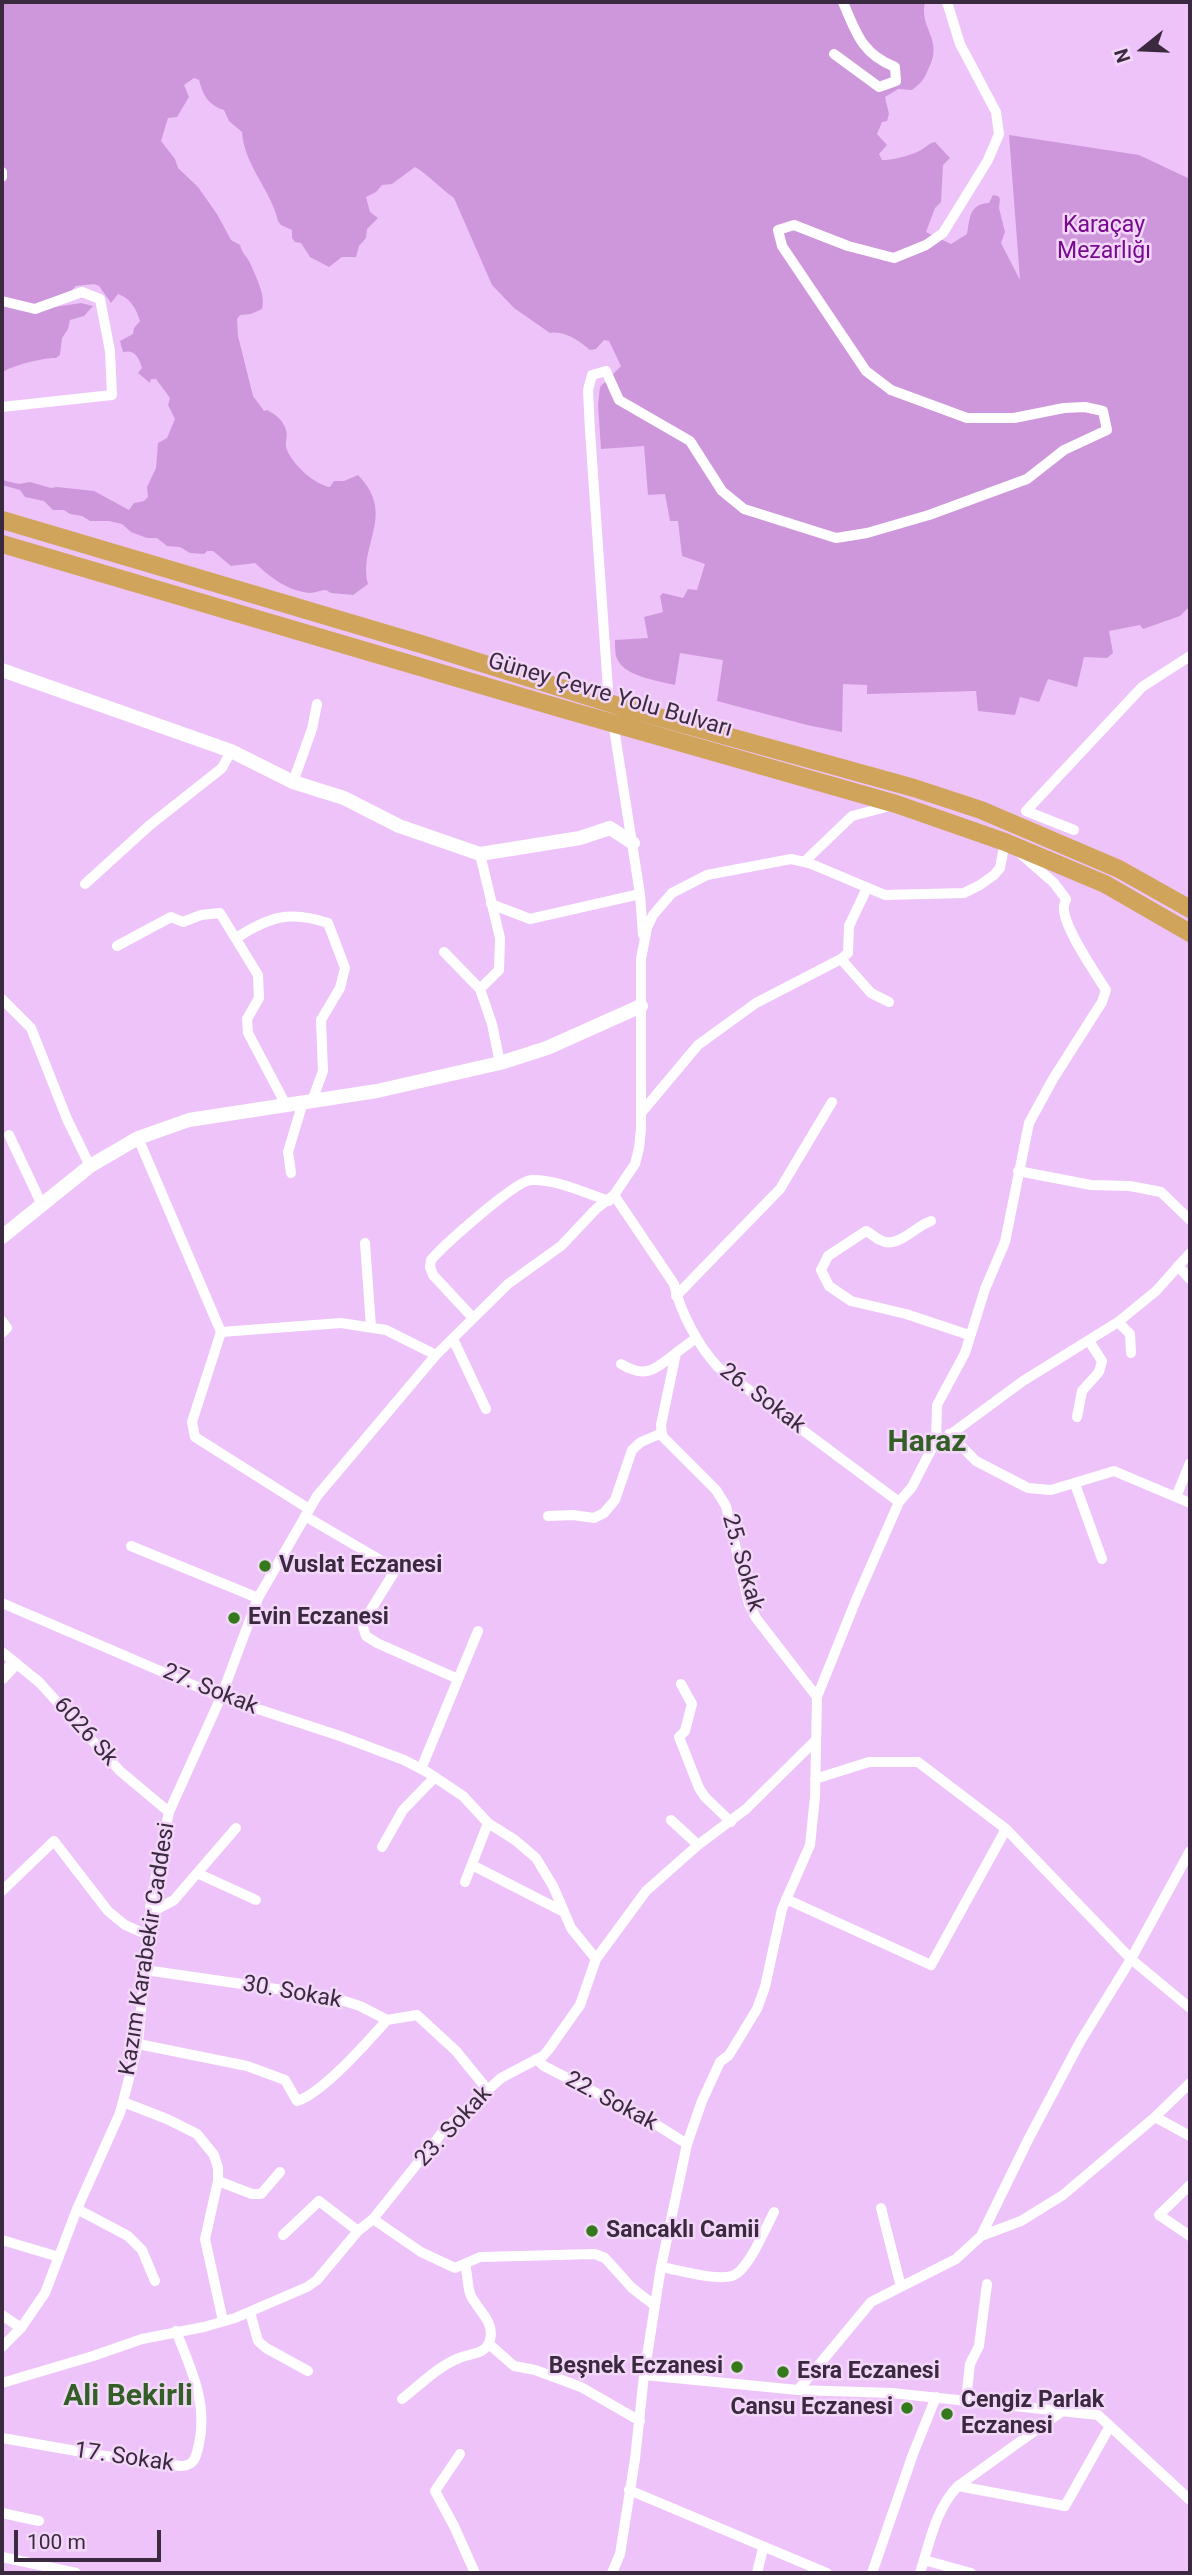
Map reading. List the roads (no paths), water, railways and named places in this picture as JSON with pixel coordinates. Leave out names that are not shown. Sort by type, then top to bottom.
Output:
[{"type":"highway","name":"Güney Çevre Yolu Bulvarı","points":[[2,520],[421,644],[609,703],[877,777],[981,810],[1119,869],[1190,909]]},
{"type":"highway","name":"Güney Çevre Yolu Bulvarı","points":[[2,544],[896,804],[1005,842],[1105,884],[1190,933]]},
{"type":"street","points":[[834,54],[879,87],[897,81],[895,67],[876,60],[865,47],[843,2]]},
{"type":"street","points":[[643,943],[633,843],[609,703],[590,431],[588,390],[592,375],[606,371],[619,400],[690,441],[722,491],[744,509],[836,538],[867,533],[929,515],[1027,479],[1064,450],[1107,430],[1103,411],[1085,407],[1064,408],[1014,418],[967,418],[891,390],[866,371],[782,246],[778,230],[794,225],[848,246],[894,257],[926,245],[943,233],[988,160],[999,134],[996,112],[960,44],[947,2]]},
{"type":"street","points":[[2,301],[35,309],[82,292],[100,299],[110,351],[112,395],[2,407]]},
{"type":"street","points":[[1074,830],[1026,811],[1142,687],[1190,656]]},
{"type":"street","points":[[2,670],[231,751],[293,782],[344,798],[399,827],[480,854],[580,838],[610,828],[633,843]]},
{"type":"street","points":[[293,782],[312,729],[317,704]]},
{"type":"street","points":[[85,884],[150,825],[222,768],[231,751]]},
{"type":"street","points":[[805,861],[852,816],[896,804]]},
{"type":"street","points":[[936,1444],[937,1405],[965,1353],[969,1335],[1005,1242],[1029,1123],[1053,1079],[1102,1002],[1106,990],[1080,949],[1069,925],[1064,910],[1066,899],[1039,869],[1005,842]]},
{"type":"street","name":"Kazım Karabekir Caddesi","points":[[2,2347],[45,2294],[77,2209],[124,2102],[138,2044],[150,1913],[169,1812],[221,1696],[258,1598],[307,1513],[358,1447],[436,1355],[508,1284],[561,1245],[596,1209],[612,1198],[638,1157],[641,1113],[641,959],[643,943],[653,915],[672,893],[708,875],[781,859],[805,861],[867,888],[893,896],[964,893],[980,885],[1000,868],[1005,842]]},
{"type":"street","points":[[480,854],[500,938],[499,970],[480,989]]},
{"type":"street","points":[[641,1113],[698,1045],[756,1003],[841,960],[848,953],[849,926],[867,888]]},
{"type":"street","points":[[491,904],[530,919],[640,894]]},
{"type":"street","points":[[117,946],[172,917],[183,922],[201,915],[220,913],[258,975],[259,998],[247,1019],[248,1033],[286,1105]]},
{"type":"street","points":[[236,938],[263,921],[289,915],[328,923],[345,968],[340,988],[321,1020],[323,1071],[307,1102],[288,1152],[291,1173]]},
{"type":"street","points":[[444,952],[480,989],[492,1024],[500,1063]]},
{"type":"street","points":[[841,960],[872,993],[889,1002]]},
{"type":"street","points":[[2,999],[31,1028],[67,1119],[90,1166]]},
{"type":"street","points":[[2,1237],[90,1166],[138,1138],[189,1120],[377,1091],[500,1063],[547,1048],[641,1006]]},
{"type":"street","points":[[676,1296],[780,1189],[832,1102]]},
{"type":"street","points":[[9,1135],[42,1205]]},
{"type":"street","points":[[138,1138],[221,1332],[192,1422],[195,1437],[387,1564],[393,1573],[362,1624],[363,1632],[376,1643],[458,1679]]},
{"type":"street","points":[[1018,1171],[1091,1185],[1130,1186],[1161,1192],[1190,1220]]},
{"type":"street","points":[[473,1318],[433,1275],[431,1261],[510,1189],[529,1180],[542,1181],[612,1198]]},
{"type":"street","name":"26. Sokak","points":[[612,1198],[663,1266],[674,1284],[676,1296],[702,1350],[718,1367],[899,1502]]},
{"type":"street","points":[[932,1220],[919,1225],[906,1237],[894,1242],[882,1242],[866,1231],[828,1256],[821,1270],[829,1286],[851,1301],[905,1314],[969,1335]]},
{"type":"street","points":[[365,1243],[371,1327]]},
{"type":"street","points":[[612,2573],[620,2554],[660,2267],[687,2144],[702,2101],[720,2062],[729,2055],[757,2009],[786,1899],[810,1845],[817,1697],[899,1502],[912,1487],[936,1444],[1023,1381],[1118,1322],[1156,1291],[1190,1252]]},
{"type":"street","points":[[1178,1266],[1190,1279]]},
{"type":"street","points":[[2,1321],[7,1328],[2,1332]]},
{"type":"street","points":[[1118,1322],[1130,1334],[1131,1353]]},
{"type":"street","points":[[221,1332],[341,1323],[386,1330],[436,1355]]},
{"type":"street","points":[[621,1364],[641,1373],[661,1365],[696,1338]]},
{"type":"street","points":[[453,1339],[486,1409]]},
{"type":"street","points":[[1077,1417],[1083,1391],[1099,1372],[1101,1361],[1089,1341]]},
{"type":"street","points":[[548,1516],[594,1518],[604,1513],[615,1500],[632,1450],[641,1442],[662,1433],[661,1425],[676,1353]]},
{"type":"street","name":"25. Sokak","points":[[662,1433],[716,1490],[726,1506],[749,1604],[777,1648],[817,1697]]},
{"type":"street","points":[[948,1434],[976,1461],[1028,1488],[1051,1490],[1114,1471],[1190,1503]]},
{"type":"street","points":[[1176,1497],[1187,1476],[1190,1463]]},
{"type":"street","points":[[1076,1484],[1102,1559]]},
{"type":"street","points":[[131,1546],[258,1598]]},
{"type":"street","name":"27. Sokak","points":[[2,1603],[221,1696],[340,1736],[435,1777],[463,1796],[488,1823],[515,1840],[536,1858],[553,1886],[571,1928],[596,1959]]},
{"type":"street","points":[[421,1769],[478,1631]]},
{"type":"street","name":"6026 Sk","points":[[2,1652],[39,1682],[120,1770],[169,1812]]},
{"type":"street","points":[[2,1677],[14,1664]]},
{"type":"street","points":[[681,1684],[692,1704],[685,1731],[679,1737],[687,1759],[705,1797],[732,1822]]},
{"type":"street","name":"23. Sokak","points":[[2,2383],[142,2339],[223,2321],[250,2312],[317,2280],[358,2231],[373,2220],[445,2129],[501,2078],[549,2049],[580,2004],[596,1959],[646,1891],[698,1844],[732,1822],[816,1740]]},
{"type":"street","points":[[815,1779],[869,1762],[918,1762],[1006,1829],[1131,1959],[1190,2008]]},
{"type":"street","points":[[382,1847],[403,1810],[435,1777]]},
{"type":"street","points":[[671,1820],[698,1844]]},
{"type":"street","points":[[465,1882],[488,1823]]},
{"type":"street","points":[[150,1913],[174,1900],[236,1828]]},
{"type":"street","points":[[786,1899],[931,1965],[1006,1829]]},
{"type":"street","points":[[2,1891],[54,1841],[108,1911],[125,1925],[148,1935]]},
{"type":"street","points":[[798,2390],[871,2302],[956,2259],[981,2236],[1080,2042],[1131,1959],[1190,1851]]},
{"type":"street","points":[[472,1866],[562,1911]]},
{"type":"street","points":[[199,1874],[256,1900]]},
{"type":"street","name":"30. Sokak","points":[[145,1970],[332,1997],[360,2006],[387,2020],[417,2015],[456,2051],[487,2089]]},
{"type":"street","points":[[138,2044],[247,2066],[285,2080],[297,2101],[323,2084],[387,2020]]},
{"type":"street","name":"22. Sokak","points":[[536,2059],[544,2066],[652,2122],[687,2144]]},
{"type":"street","points":[[981,2236],[1021,2221],[1063,2195],[1155,2117],[1190,2083]]},
{"type":"street","points":[[124,2102],[197,2134],[214,2155],[218,2181],[205,2239],[223,2321]]},
{"type":"street","points":[[1155,2117],[1190,2136]]},
{"type":"street","points":[[218,2181],[252,2194],[261,2194],[280,2172]]},
{"type":"street","points":[[1190,2185],[1159,2216],[1190,2236]]},
{"type":"street","points":[[283,2235],[319,2201],[358,2231]]},
{"type":"street","points":[[881,2208],[901,2287]]},
{"type":"street","points":[[77,2209],[128,2236],[142,2250],[155,2281]]},
{"type":"street","points":[[660,2267],[717,2277],[733,2276],[744,2267],[774,2212]]},
{"type":"street","points":[[373,2220],[421,2252],[455,2268],[480,2258],[595,2254],[606,2258],[632,2288],[654,2305]]},
{"type":"street","points":[[2,2240],[59,2257]]},
{"type":"street","points":[[402,2399],[447,2364],[478,2354],[489,2344],[490,2330],[486,2318],[471,2296],[465,2264]]},
{"type":"street","points":[[966,2400],[970,2364],[979,2346],[987,2284]]},
{"type":"street","points":[[250,2312],[258,2341],[308,2371]]},
{"type":"street","points":[[2,2315],[20,2328]]},
{"type":"street","name":"17. Sokak","points":[[2,2438],[105,2456],[180,2466],[192,2464],[196,2459],[201,2436],[201,2402],[197,2383],[177,2332]]},
{"type":"street","points":[[489,2344],[514,2366],[535,2370],[581,2387],[640,2421]]},
{"type":"street","points":[[644,2375],[798,2390],[892,2393],[1098,2415],[1190,2500]]},
{"type":"street","points":[[872,2573],[913,2454],[936,2397]]},
{"type":"street","points":[[920,2573],[939,2512],[947,2498],[958,2486],[1064,2410]]},
{"type":"street","points":[[958,2486],[1065,2506],[1110,2426]]},
{"type":"street","points":[[460,2454],[435,2491],[475,2573]]},
{"type":"street","points":[[629,2490],[827,2573]]},
{"type":"street","points":[[2,2514],[39,2521]]},
{"type":"street","points":[[757,2573],[763,2547]]},
{"type":"street","points":[[2,2557],[76,2573]]},
{"type":"street","points":[[925,2560],[971,2573]]},
{"type":"place","name":"Vuslat Eczanesi","points":[[265,1566]]},
{"type":"place","name":"Evin Eczanesi","points":[[234,1618]]},
{"type":"place","name":"Sancaklı Camii","points":[[592,2231]]},
{"type":"place","name":"Beşnek Eczanesi","points":[[737,2367]]},
{"type":"place","name":"Esra Eczanesi","points":[[783,2372]]},
{"type":"place","name":"Cansu Eczanesi","points":[[907,2408]]},
{"type":"place","name":"Cengiz Parlak Eczanesi","points":[[947,2414]]},
{"type":"district","name":"Haraz","points":[[927,1443]]},
{"type":"district","name":"Ali Bekirli","points":[[128,2397]]},
{"type":"park label","name":"Karaçay Mezarlığı","points":[[1104,239]]}]
